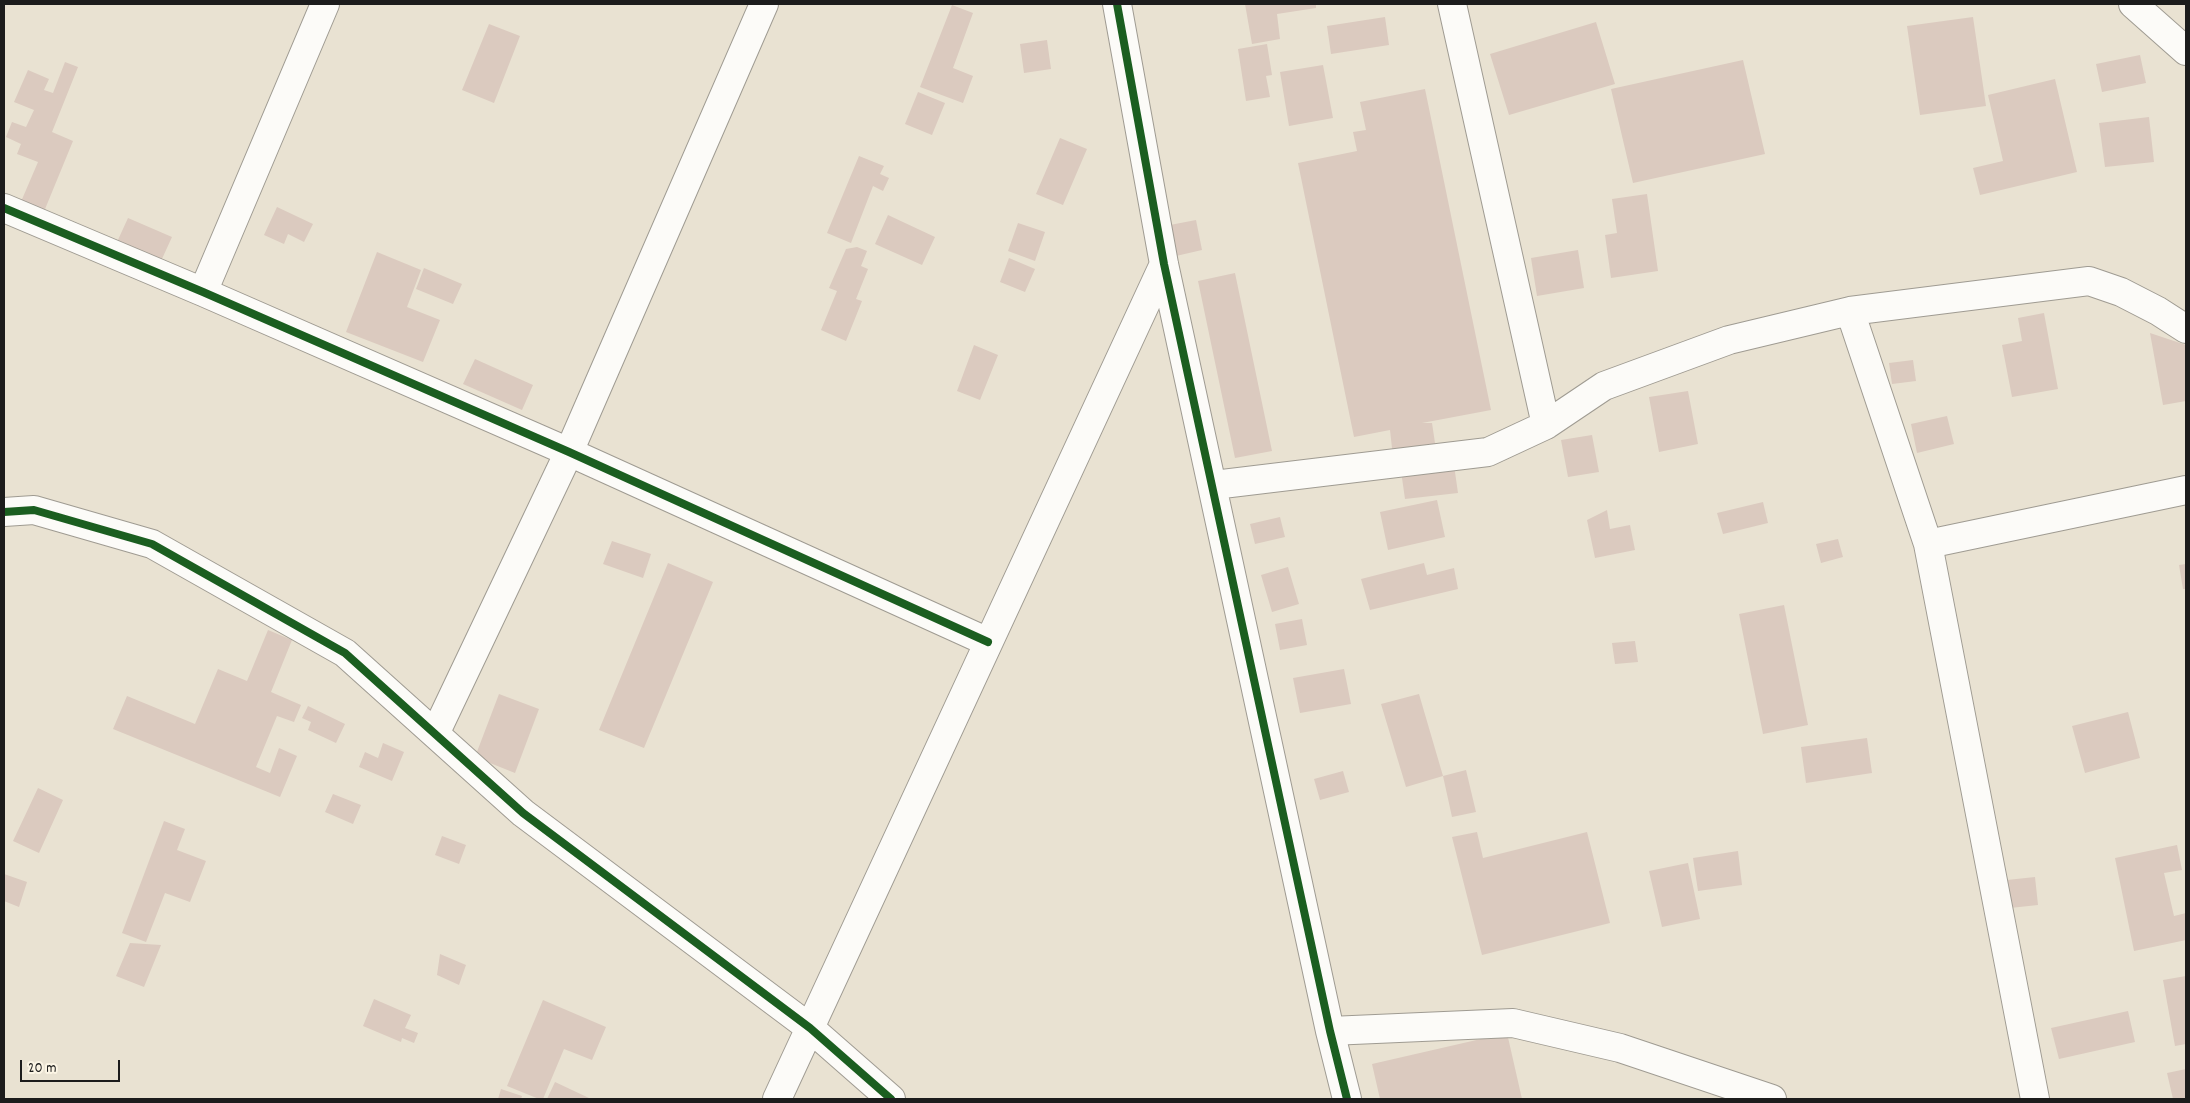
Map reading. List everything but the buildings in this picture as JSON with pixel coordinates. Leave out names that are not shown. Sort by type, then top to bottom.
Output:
[{"type":"street","points":[[203,292],[326,4]]},
{"type":"street","points":[[435,734],[569,452],[764,4]]},
{"type":"street","points":[[1117,4],[1164,264],[1214,485],[1330,1031],[1347,1099]]},
{"type":"street","points":[[1452,4],[1546,425]]},
{"type":"street","points":[[2133,4],[2186,51]]},
{"type":"street","points":[[4,208],[203,292],[569,452],[988,642]]},
{"type":"street","points":[[777,1099],[1164,264]]},
{"type":"street","points":[[1214,485],[1488,452],[1546,425],[1604,386],[1729,340],[1850,311],[2088,281],[2121,292],[2158,311],[2186,329]]},
{"type":"street","points":[[1850,311],[1928,544],[2035,1099]]},
{"type":"street","points":[[1928,544],[2186,490]]},
{"type":"street","points":[[4,512],[34,510],[152,544],[345,652],[523,813],[810,1028],[891,1099]]},
{"type":"street","points":[[1330,1031],[1513,1023],[1620,1048],[1772,1099]]},
{"type":"cycle path","points":[[1117,4],[1164,264],[1330,1031],[1347,1099]]},
{"type":"cycle path","points":[[4,208],[203,292],[569,452],[988,642]]},
{"type":"cycle path","points":[[4,512],[34,510],[152,544],[345,653],[523,813],[810,1028],[891,1099]]}]
